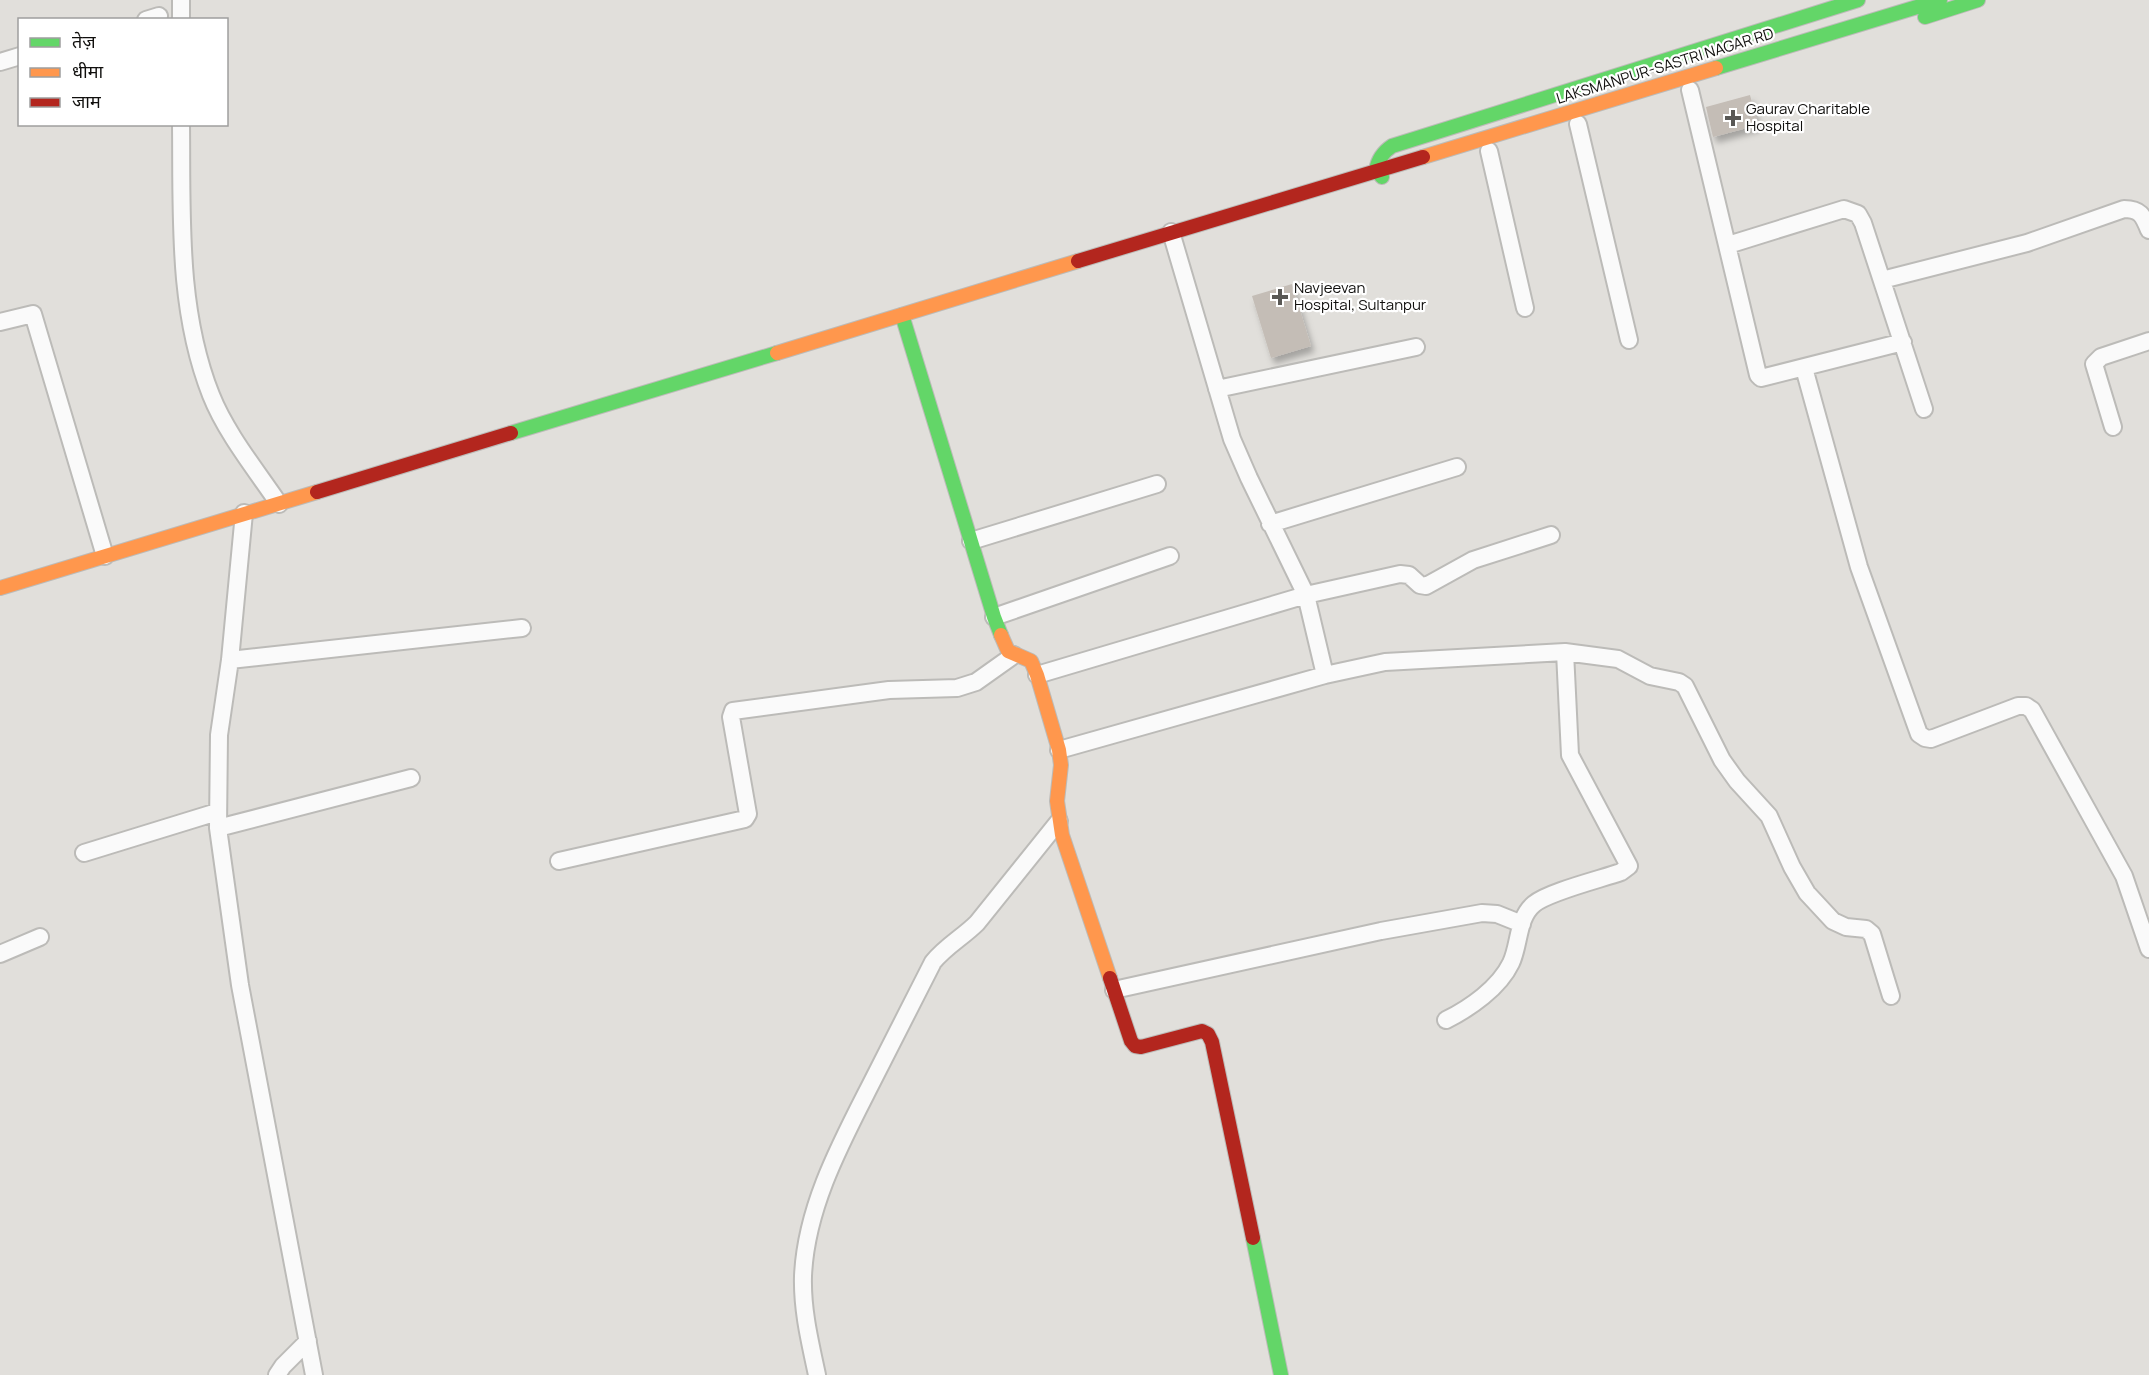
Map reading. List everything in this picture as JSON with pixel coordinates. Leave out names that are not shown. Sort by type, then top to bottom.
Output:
[{"type":"street","points":[[180,18],[181,0]]},
{"type":"street","points":[[1858,0],[1392,146],[1381,155],[1377,161],[1376,170],[1383,177],[1397,179],[1978,0]]},
{"type":"street","name":"LAKSMANPUR-SASTRI NAGAR RD","points":[[0,588],[1940,0]]},
{"type":"street","points":[[0,62],[18,57]]},
{"type":"street","points":[[1690,90],[1758,375],[1765,378],[1903,342]]},
{"type":"street","points":[[1578,124],[1629,340]]},
{"type":"street","points":[[181,126],[182,253],[187,307],[197,347],[211,396],[226,424],[279,504]]},
{"type":"street","points":[[1489,151],[1525,308]]},
{"type":"street","points":[[1728,245],[1844,209],[1858,214],[1863,223],[1924,409]]},
{"type":"street","points":[[1882,280],[2027,243],[2124,209],[2134,209],[2140,213],[2149,230]]},
{"type":"street","points":[[1171,232],[1232,439],[1270,524],[1306,595],[1325,675]]},
{"type":"street","points":[[0,322],[33,314],[105,556]]},
{"type":"street","points":[[902,315],[993,617],[1008,651],[1031,661],[1037,675],[1059,750],[1061,765],[1057,801],[1062,835],[1131,1041],[1135,1046],[1141,1047],[1202,1031],[1208,1034],[1212,1042],[1281,1375]]},
{"type":"street","points":[[2113,427],[2094,364],[2101,357],[2149,341]]},
{"type":"street","points":[[1217,389],[1416,348]]},
{"type":"street","points":[[1804,368],[1859,567],[1919,734],[1931,739],[2018,706],[2026,706],[2032,710],[2124,876],[2149,949]]},
{"type":"street","points":[[1270,524],[1457,467]]},
{"type":"street","points":[[970,541],[1157,484]]},
{"type":"street","points":[[244,513],[230,660],[219,735],[218,820],[240,985],[314,1375]]},
{"type":"street","points":[[1037,675],[1306,595],[1400,574],[1408,575],[1420,585],[1426,586],[1473,560],[1551,534]]},
{"type":"street","points":[[993,617],[1170,556]]},
{"type":"street","points":[[230,660],[522,628]]},
{"type":"street","points":[[1059,750],[1325,675],[1385,662],[1565,652],[1618,659],[1650,676],[1679,682],[1684,686],[1725,765],[1769,816],[1791,867],[1807,893],[1833,921],[1846,927],[1866,929],[1872,934],[1891,996]]},
{"type":"street","points":[[1446,1020],[1470,1006],[1501,979],[1512,962],[1523,917],[1535,903],[1621,872],[1629,867],[1570,755],[1565,652]]},
{"type":"street","points":[[559,861],[745,819],[748,814],[731,717],[733,711],[889,690],[957,688],[976,682],[1014,655]]},
{"type":"street","points":[[84,853],[218,820],[411,778]]},
{"type":"street","points":[[817,1375],[803,1302],[803,1273],[815,1213],[825,1180],[933,962],[940,953],[969,932],[1059,821]]},
{"type":"street","points":[[1114,990],[1381,931],[1482,913],[1497,914],[1522,924]]},
{"type":"street","points":[[0,954],[40,937]]},
{"type":"street","points":[[277,1375],[308,1341]]},
{"type":"building","points":[[1750,95],[1758,125],[1713,137],[1706,107]]},
{"type":"building","points":[[1292,284],[1311,346],[1271,358],[1252,296]]},
{"type":"traffic: fast","points":[[1382,177],[1376,170],[1377,166],[1381,156],[1392,146],[1858,0]]},
{"type":"traffic: fast","points":[[1716,68],[1940,0]]},
{"type":"traffic: fast","points":[[1925,17],[1978,0]]},
{"type":"traffic: fast","points":[[902,315],[1001,635]]},
{"type":"traffic: fast","points":[[511,433],[777,353]]},
{"type":"traffic: fast","points":[[1253,1238],[1281,1375]]},
{"type":"traffic: slow","points":[[1423,157],[1716,68]]},
{"type":"traffic: slow","points":[[777,353],[1078,261]]},
{"type":"traffic: slow","points":[[0,588],[317,492]]},
{"type":"traffic: slow","points":[[1001,635],[1008,651],[1031,661],[1037,675],[1059,750],[1061,765],[1057,801],[1062,835],[1110,978]]},
{"type":"traffic: jam","points":[[1078,261],[1423,157]]},
{"type":"traffic: jam","points":[[317,492],[511,433]]},
{"type":"traffic: jam","points":[[1110,978],[1131,1041],[1135,1046],[1141,1047],[1202,1031],[1208,1034],[1212,1042],[1253,1238]]},
{"type":"place","name":"Gaurav Charitable Hospital","points":[[1733,118]]},
{"type":"place","name":"Navjeevan Hospital, Sultanpur","points":[[1280,297]]}]
